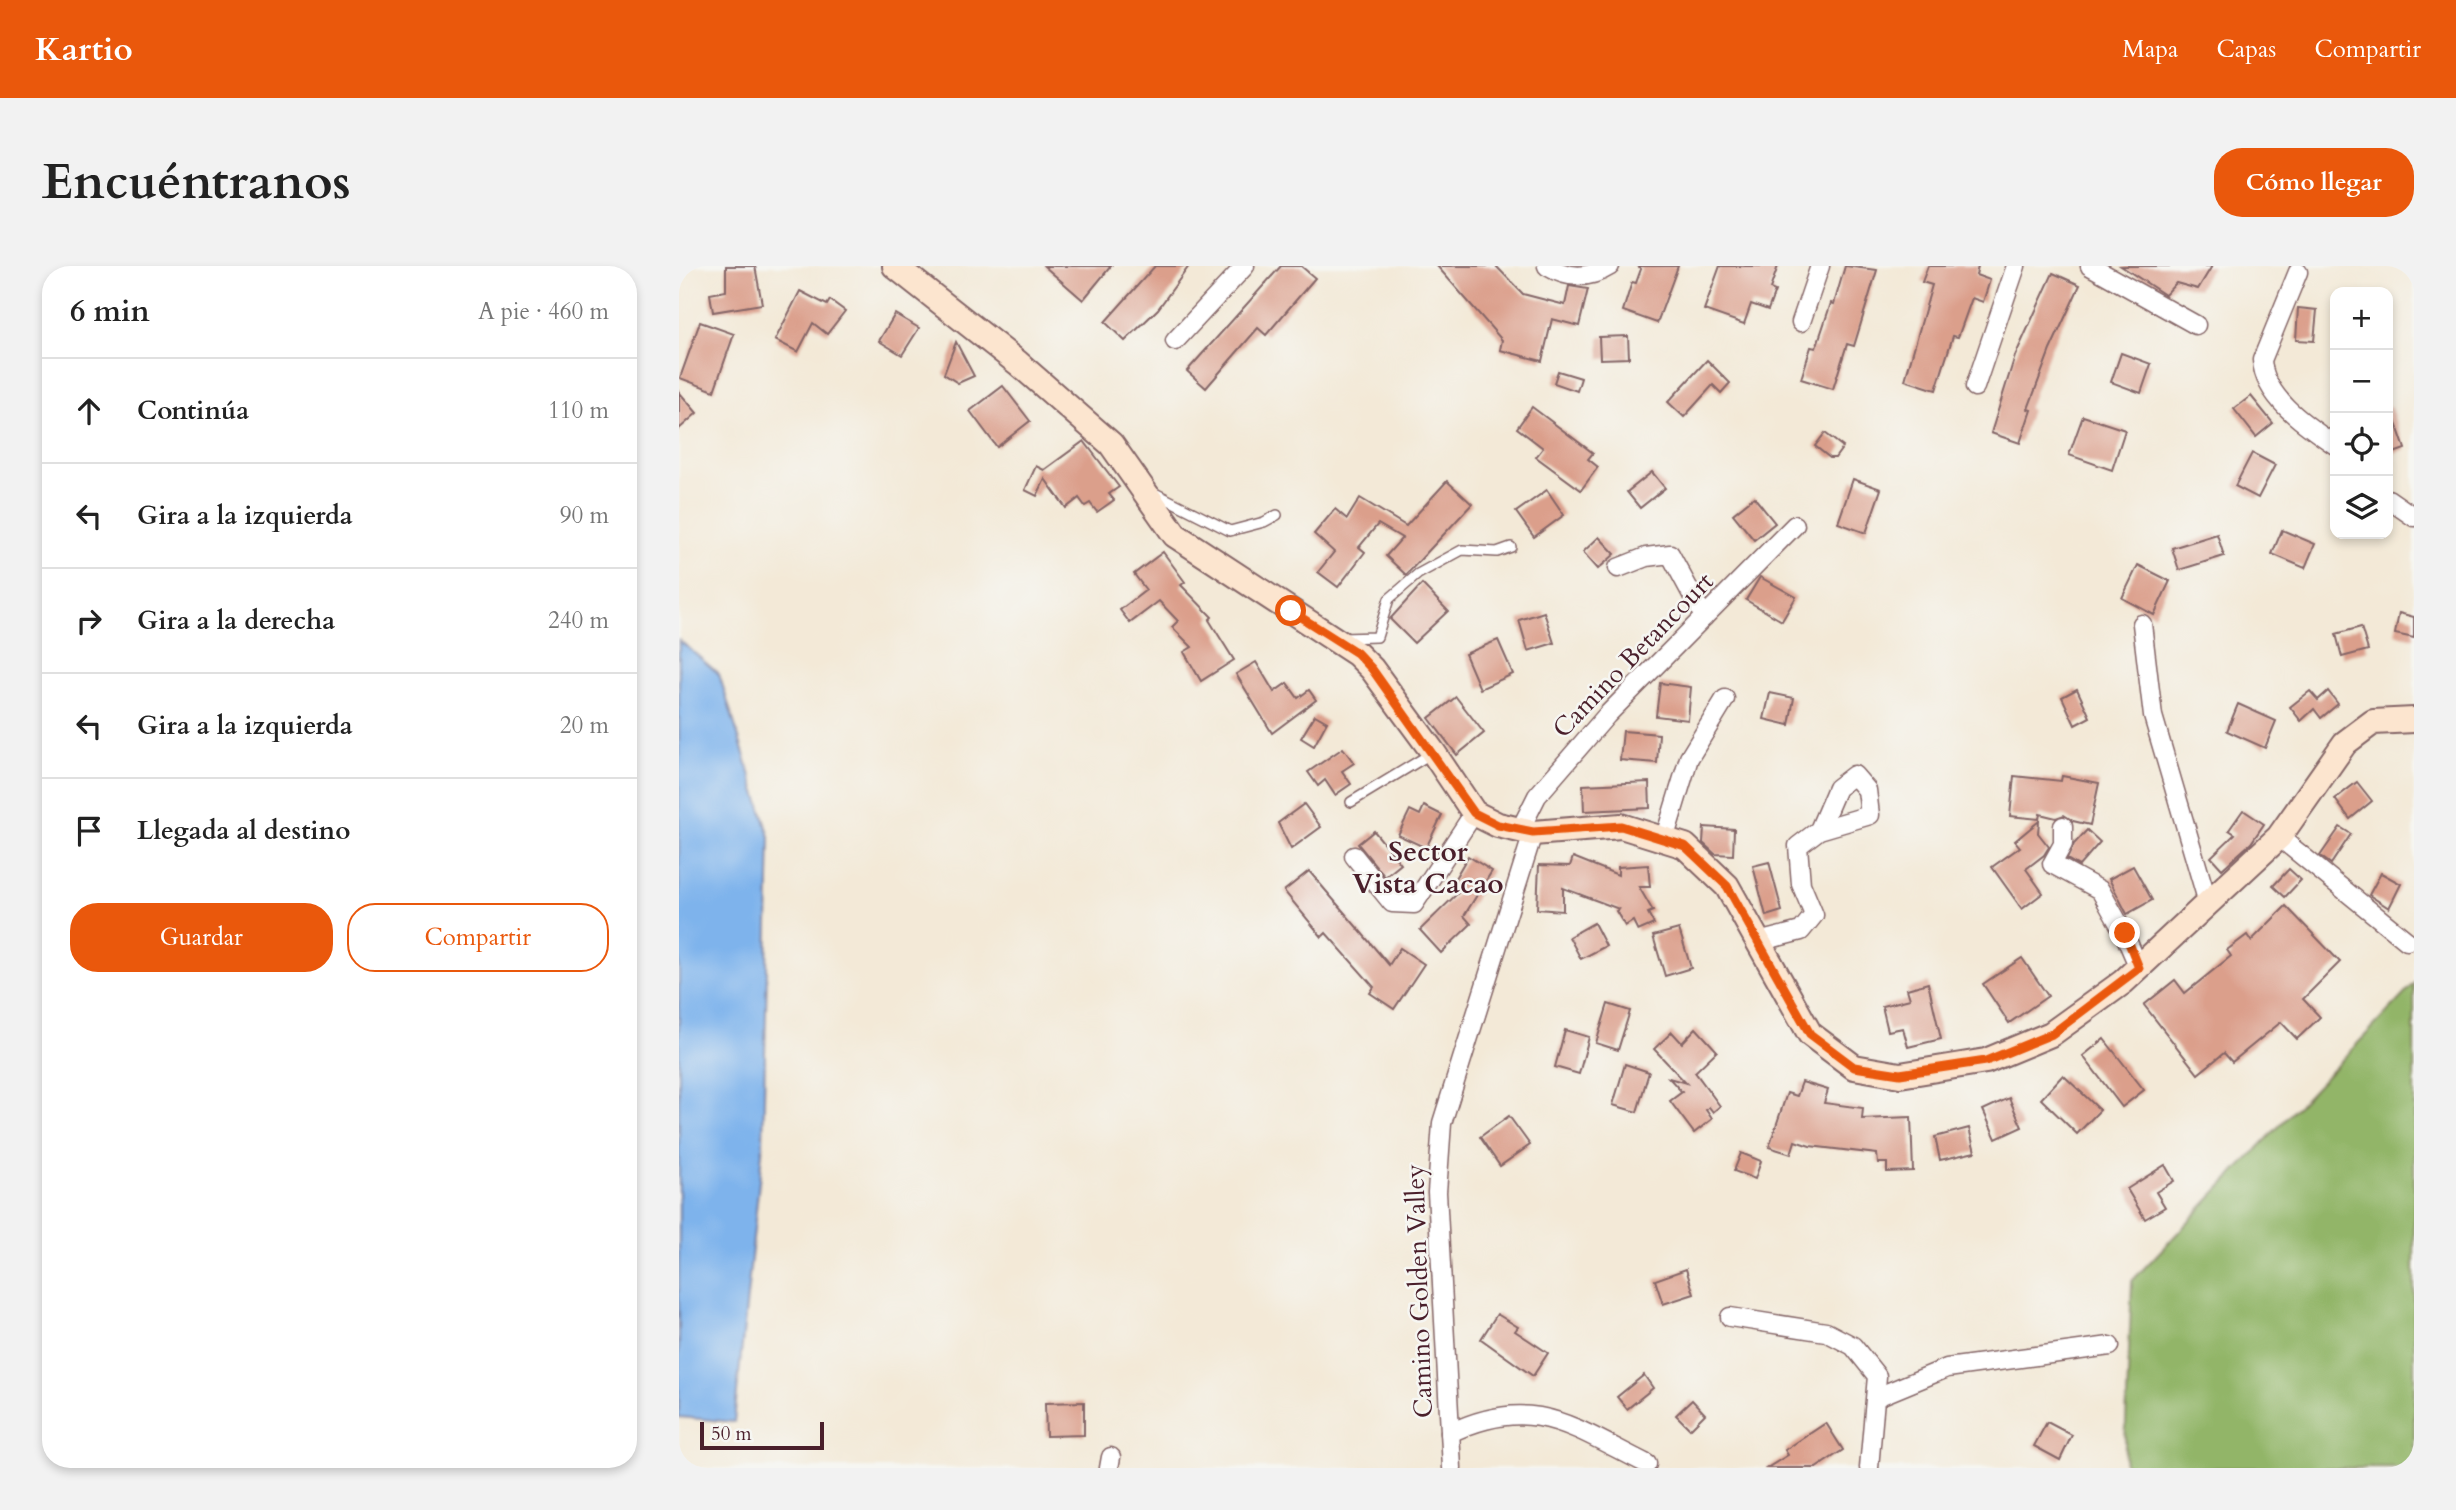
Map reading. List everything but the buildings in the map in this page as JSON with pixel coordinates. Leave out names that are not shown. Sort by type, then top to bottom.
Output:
[{"type":"street","points":[[895,266],[1018,363],[1111,444],[1175,535],[1357,653],[1372,669],[1433,752],[1474,813],[1498,825],[1527,831],[1621,826],[1685,846],[1727,886],[1810,1034],[1854,1067],[1900,1074],[1986,1061],[2052,1034],[2139,968],[2279,837],[2345,743],[2373,722],[2414,720]]},
{"type":"street","points":[[1175,341],[1245,266]]},
{"type":"street","points":[[1547,266],[1563,275],[1584,277],[1610,266]]},
{"type":"street","points":[[1801,322],[1820,266]]},
{"type":"street","points":[[1975,387],[2016,266]]},
{"type":"street","points":[[2090,266],[2196,325]]},
{"type":"street","points":[[2298,272],[2262,359],[2263,368],[2270,384],[2297,419],[2330,442]]},
{"type":"street","points":[[2393,502],[2414,517]]},
{"type":"street","name":"Camino Betancourt","points":[[1527,831],[1537,796],[1607,715],[1795,525]]},
{"type":"street","points":[[1618,568],[1647,557],[1670,554],[1704,617]]},
{"type":"street","points":[[2142,624],[2153,716],[2208,903]]},
{"type":"street","points":[[1664,840],[1689,758],[1725,699]]},
{"type":"street","points":[[1354,856],[1392,903],[1414,904],[1474,813]]},
{"type":"street","points":[[2063,826],[2063,844],[2052,864],[2100,891],[2125,933],[2139,968]]},
{"type":"street","points":[[1758,942],[1801,931],[1814,915],[1801,884],[1798,846],[1819,830]]},
{"type":"street","name":"Camino Golden Valley","points":[[1452,1468],[1437,1192],[1442,1123],[1527,831]]},
{"type":"street","points":[[2279,837],[2407,941]]},
{"type":"street","points":[[1730,1317],[1826,1332],[1853,1346],[1877,1376],[1869,1468]]},
{"type":"street","points":[[1877,1397],[1947,1368],[2110,1346]]},
{"type":"street","points":[[1450,1433],[1481,1418],[1508,1414],[1541,1415],[1647,1464]]},
{"type":"lane","points":[[1136,482],[1230,531],[1264,522],[1277,515]]},
{"type":"lane","points":[[1334,638],[1377,637],[1389,599],[1418,574],[1462,550],[1497,552],[1511,547]]},
{"type":"lane","points":[[1352,802],[1433,752]]},
{"type":"green space","points":[[2414,984],[2414,1468],[2124,1468],[2132,1281]]},
{"type":"water","points":[[679,640],[719,674],[770,837],[763,1143],[734,1422],[679,1417]]},
{"type":"district","name":"Sector Vista Cacao","points":[[1428,868]]},
{"type":"route","points":[[1291,611],[1357,653],[1372,669],[1474,813],[1498,825],[1533,832],[1621,826],[1685,846],[1727,886],[1810,1034],[1854,1067],[1900,1074],[1986,1061],[2052,1034],[2139,968],[2125,933]]}]
